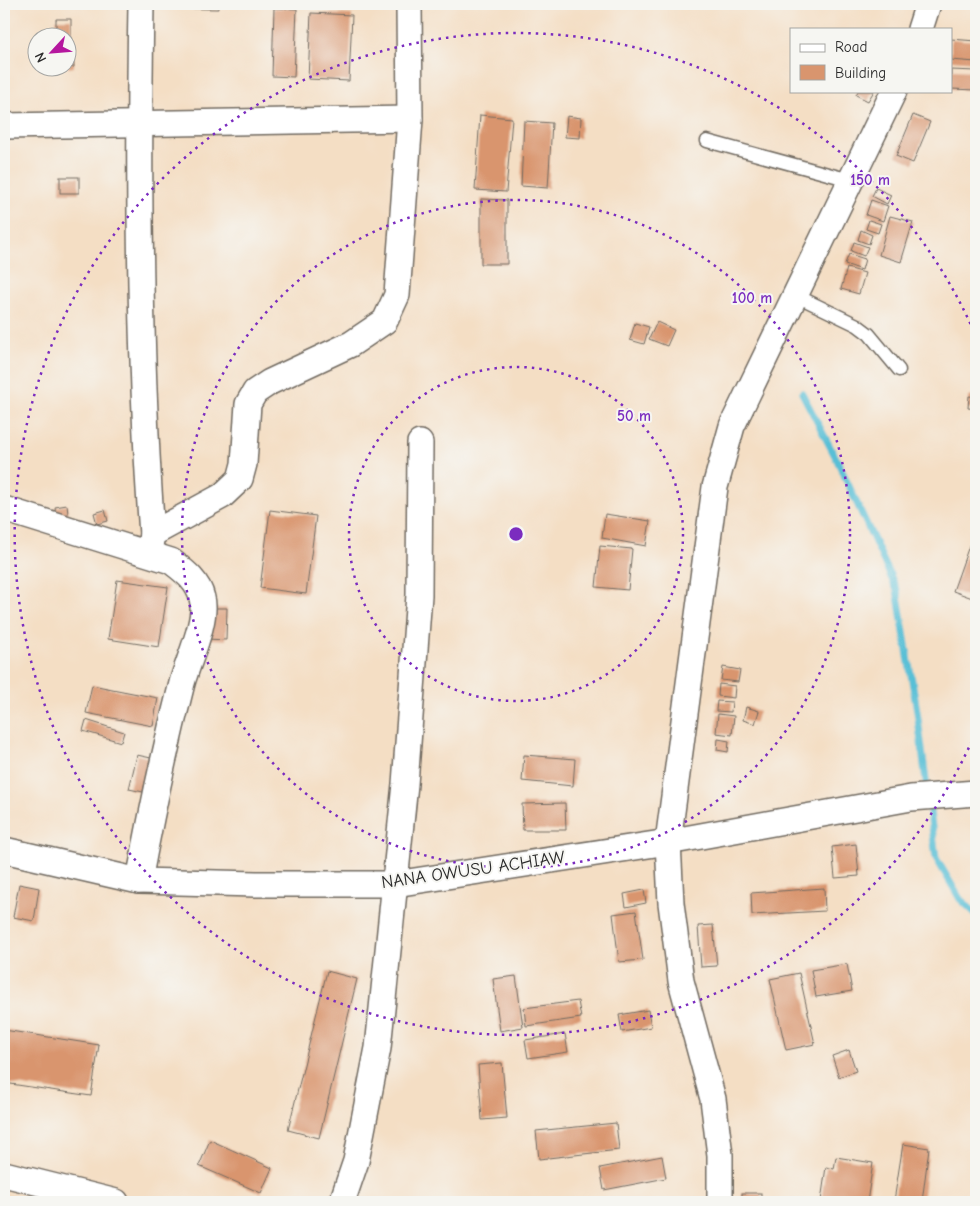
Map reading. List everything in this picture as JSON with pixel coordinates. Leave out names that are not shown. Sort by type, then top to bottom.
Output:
[{"type":"street","points":[[141,4],[139,123],[144,411],[151,543]]},
{"type":"street","points":[[151,543],[222,496],[240,479],[244,464],[248,404],[255,392],[270,382],[351,344],[385,321],[397,295],[410,119],[409,4]]},
{"type":"street","points":[[920,28],[928,4]]},
{"type":"street","points":[[720,1202],[720,1155],[712,1099],[681,981],[670,903],[668,842],[715,487],[732,426],[894,92]]},
{"type":"street","points":[[4,126],[410,119]]},
{"type":"street","points":[[342,1202],[356,1161],[378,1048],[395,884],[405,784],[419,595],[420,443]]},
{"type":"street","points":[[4,509],[151,543],[193,578],[203,599],[202,617],[182,682],[152,807],[139,881]]},
{"type":"street","name":"NANA OWUSU ACHIAW","points":[[4,850],[139,881],[256,884],[395,884],[668,842],[911,798],[967,794]]},
{"type":"street","points":[[4,1174],[116,1202]]},
{"type":"lane","points":[[707,141],[850,180]]},
{"type":"lane","points":[[795,295],[857,325],[869,334],[899,370]]},
{"type":"building","points":[[150,4],[218,4],[218,9],[150,8]]},
{"type":"building","points":[[274,8],[297,9],[294,77],[272,76]]},
{"type":"building","points":[[311,13],[352,15],[349,81],[308,79]]},
{"type":"building","points":[[56,19],[71,19],[71,28],[56,28]]},
{"type":"building","points":[[952,39],[976,41],[976,62],[952,60]]},
{"type":"building","points":[[952,70],[976,71],[976,90],[952,89]]},
{"type":"building","points":[[858,92],[873,92],[868,101],[856,95]]},
{"type":"building","points":[[480,115],[512,118],[506,192],[475,190]]},
{"type":"building","points":[[913,115],[930,122],[913,163],[896,156]]},
{"type":"building","points":[[567,116],[581,118],[580,138],[565,137]]},
{"type":"building","points":[[524,121],[552,123],[548,188],[521,186]]},
{"type":"building","points":[[60,177],[79,177],[79,193],[60,193]]},
{"type":"building","points":[[876,188],[891,195],[887,204],[872,196]]},
{"type":"building","points":[[481,199],[507,200],[507,264],[481,264]]},
{"type":"building","points":[[871,200],[888,206],[883,221],[866,215]]},
{"type":"building","points":[[890,216],[913,222],[901,262],[879,255]]},
{"type":"building","points":[[869,220],[881,224],[878,233],[866,229]]},
{"type":"building","points":[[861,230],[872,235],[869,244],[858,240]]},
{"type":"building","points":[[854,242],[868,247],[864,256],[851,251]]},
{"type":"building","points":[[849,254],[865,259],[862,270],[845,264]]},
{"type":"building","points":[[847,268],[865,273],[859,294],[841,289]]},
{"type":"building","points":[[657,322],[674,330],[667,346],[649,339]]},
{"type":"building","points":[[635,323],[649,327],[644,344],[630,340]]},
{"type":"building","points":[[969,396],[976,397],[976,409],[968,408]]},
{"type":"building","points":[[67,505],[68,514],[56,516],[55,507]]},
{"type":"building","points":[[105,510],[108,521],[97,524],[94,513]]},
{"type":"building","points":[[270,510],[316,516],[306,594],[260,588]]},
{"type":"building","points":[[605,514],[650,521],[646,546],[602,538]]},
{"type":"building","points":[[970,543],[976,545],[975,599],[953,591]]},
{"type":"building","points":[[600,546],[632,549],[628,590],[596,587]]},
{"type":"building","points":[[117,580],[168,587],[159,647],[108,639]]},
{"type":"building","points":[[208,608],[227,608],[226,640],[207,639]]},
{"type":"building","points":[[723,667],[740,670],[738,682],[721,680]]},
{"type":"building","points":[[719,684],[735,686],[734,698],[718,696]]},
{"type":"building","points":[[92,685],[158,698],[153,726],[86,713]]},
{"type":"building","points":[[717,701],[732,702],[731,712],[716,711]]},
{"type":"building","points":[[746,707],[759,711],[755,724],[743,720]]},
{"type":"building","points":[[718,714],[734,716],[732,735],[716,733]]},
{"type":"building","points":[[86,720],[124,732],[121,742],[83,731]]},
{"type":"building","points":[[718,739],[729,741],[728,752],[717,750]]},
{"type":"building","points":[[137,755],[151,758],[143,792],[129,789]]},
{"type":"building","points":[[524,755],[575,759],[573,786],[522,781]]},
{"type":"building","points":[[565,803],[566,830],[523,830],[522,804]]},
{"type":"building","points":[[856,844],[859,876],[835,878],[832,847]]},
{"type":"building","points":[[19,884],[39,888],[34,921],[13,917]]},
{"type":"building","points":[[824,888],[825,911],[752,915],[751,893]]},
{"type":"building","points":[[644,890],[646,903],[626,907],[624,894]]},
{"type":"building","points":[[636,911],[643,960],[619,962],[613,914]]},
{"type":"building","points":[[713,925],[717,966],[701,967],[698,926]]},
{"type":"building","points":[[847,964],[852,991],[816,997],[811,970]]},
{"type":"building","points":[[327,971],[357,979],[319,1138],[288,1130]]},
{"type":"building","points":[[799,973],[815,1044],[786,1050],[770,979]]},
{"type":"building","points":[[516,976],[523,1027],[500,1031],[493,979]]},
{"type":"building","points":[[578,1001],[581,1018],[526,1026],[524,1008]]},
{"type":"building","points":[[648,1010],[651,1027],[622,1032],[619,1015]]},
{"type":"building","points":[[4,1030],[99,1045],[91,1096],[4,1083]]},
{"type":"building","points":[[565,1034],[568,1052],[528,1058],[525,1040]]},
{"type":"building","points":[[849,1050],[856,1071],[839,1077],[832,1056]]},
{"type":"building","points":[[502,1063],[507,1118],[482,1120],[478,1065]]},
{"type":"building","points":[[616,1123],[619,1150],[539,1159],[536,1131]]},
{"type":"building","points":[[210,1140],[272,1168],[261,1193],[199,1166]]},
{"type":"building","points":[[903,1144],[929,1148],[922,1202],[894,1201]]},
{"type":"building","points":[[662,1156],[666,1178],[604,1190],[600,1168]]},
{"type":"building","points":[[836,1157],[873,1163],[867,1202],[821,1201],[826,1167],[834,1169]]},
{"type":"building","points":[[742,1193],[761,1193],[761,1202],[742,1202]]},
{"type":"waterway","points":[[802,393],[837,460],[897,590],[917,711],[936,858],[960,899],[976,914]]}]
